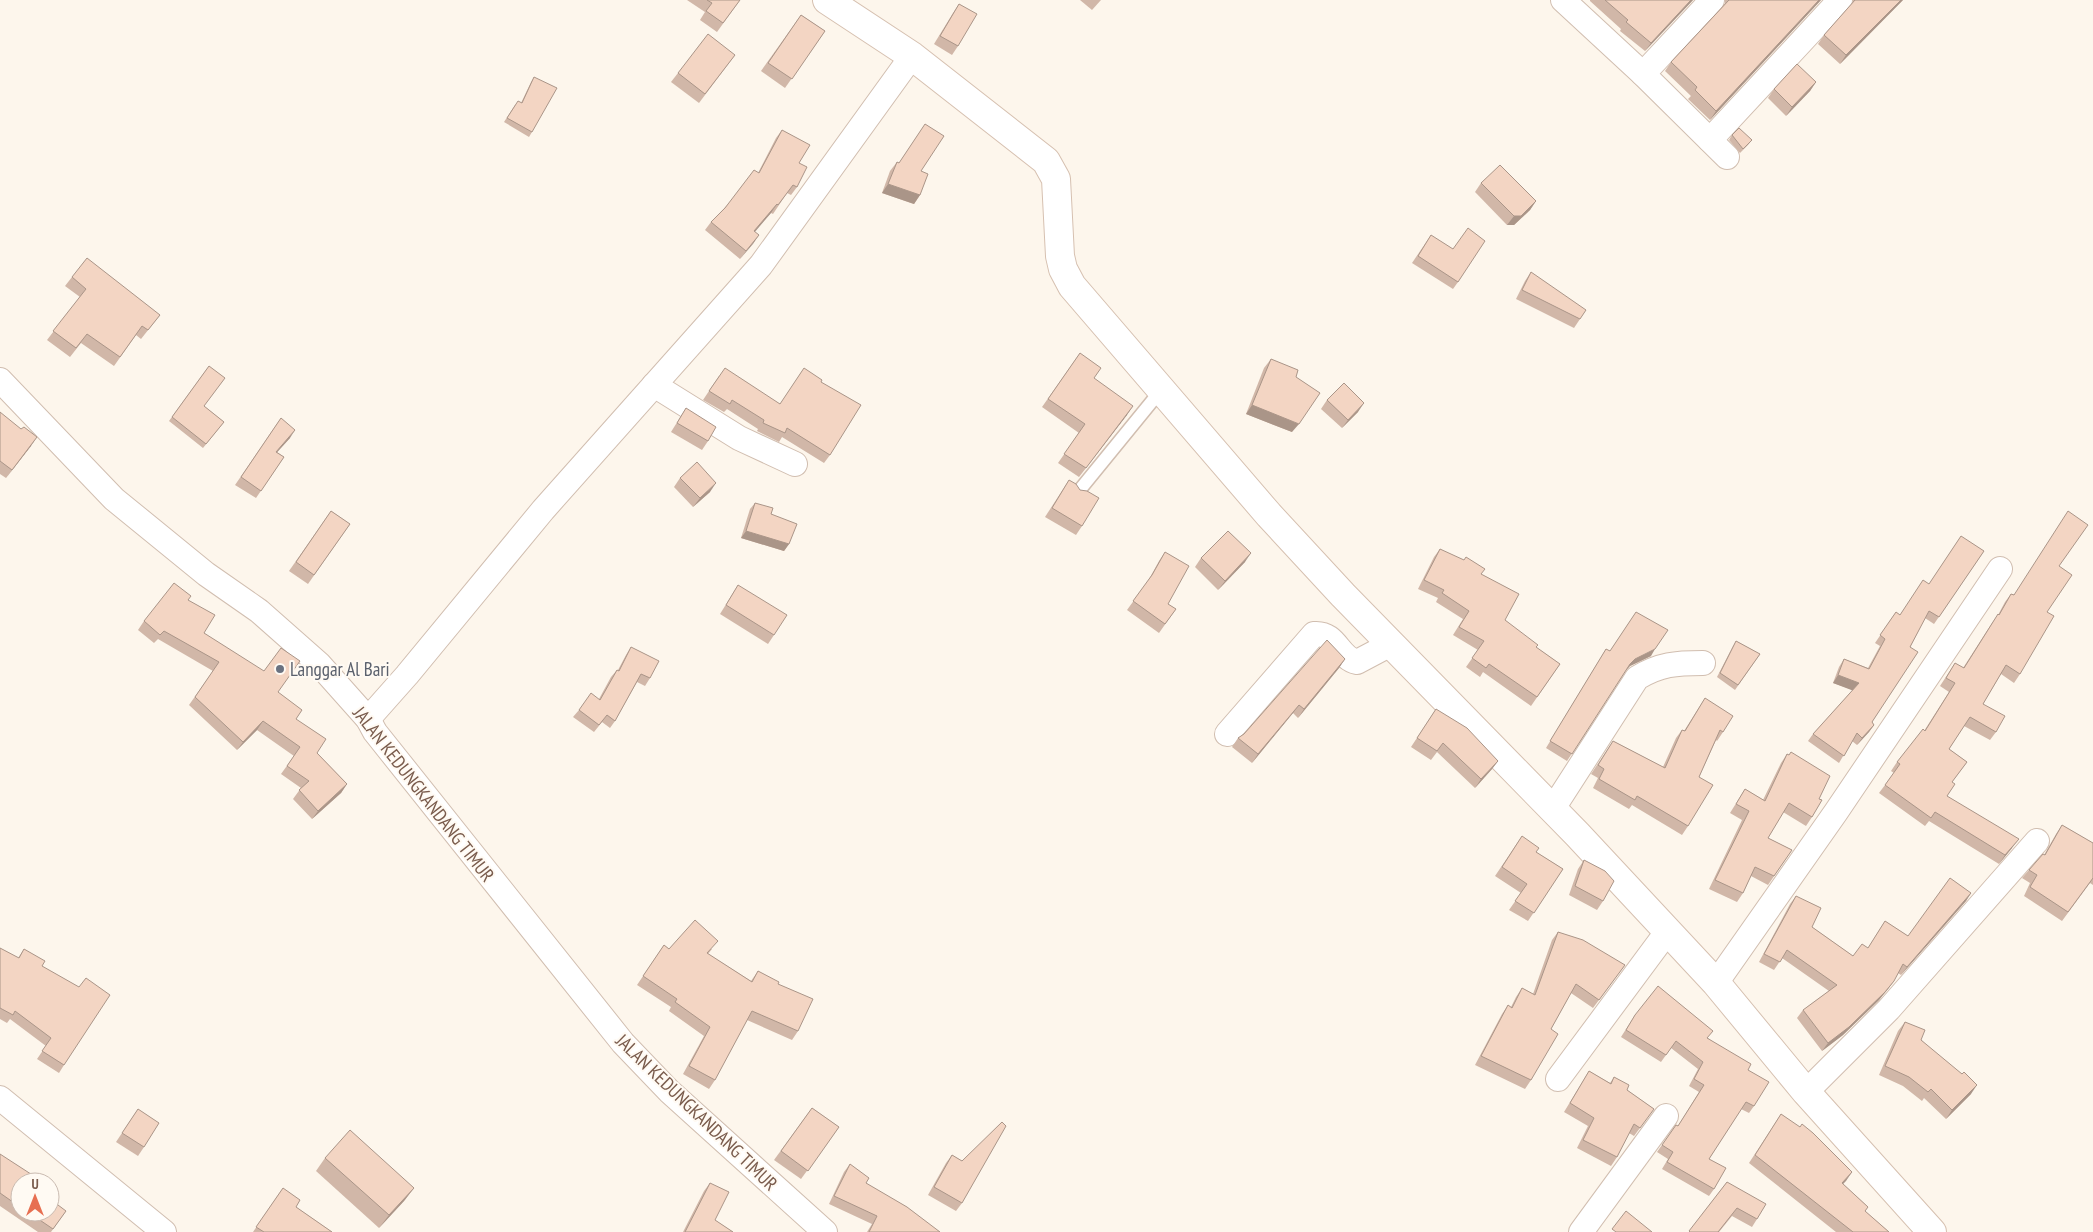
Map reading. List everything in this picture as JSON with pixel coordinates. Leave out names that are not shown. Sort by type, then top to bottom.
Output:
[{"type":"street","points":[[827,0],[912,56],[1046,161],[1056,179],[1060,256],[1063,269],[1072,286],[1269,515],[1716,983],[1806,1092],[1932,1232]]},
{"type":"street","points":[[1564,0],[1643,74],[1727,157]]},
{"type":"street","points":[[1643,74],[1712,0]]},
{"type":"street","points":[[1710,140],[1840,0]]},
{"type":"street","points":[[368,719],[407,675],[543,510],[761,265],[912,56]]},
{"type":"street","name":"JALAN KEDUNGKANDANG TIMUR","points":[[0,380],[114,498],[154,533],[206,574],[259,611],[319,664],[368,719],[374,732],[623,1043],[669,1091],[819,1230]]},
{"type":"street","points":[[654,385],[739,438],[795,464]]},
{"type":"street","points":[[1716,983],[1836,812],[2000,569]]},
{"type":"street","points":[[1227,734],[1314,634],[1322,633],[1328,636],[1351,661],[1357,662],[1391,644]]},
{"type":"street","points":[[1552,810],[1637,678],[1653,668],[1675,663],[1703,663]]},
{"type":"street","points":[[1806,1092],[1889,1009],[2037,841]]},
{"type":"street","points":[[1558,1079],[1667,932]]},
{"type":"street","points":[[0,1098],[164,1232]]},
{"type":"street","points":[[1581,1232],[1666,1116]]},
{"type":"lane","points":[[1078,492],[1162,389]]},
{"type":"building","points":[[707,0],[740,0],[723,23],[706,11],[712,3]]},
{"type":"building","points":[[1605,0],[1691,0],[1651,43],[1626,22],[1628,20]]},
{"type":"building","points":[[1729,0],[1819,0],[1716,111],[1695,90],[1697,87],[1671,62]]},
{"type":"building","points":[[1855,0],[1901,0],[1846,55],[1824,35]]},
{"type":"building","points":[[959,4],[977,14],[958,46],[940,36]]},
{"type":"building","points":[[801,15],[825,31],[792,79],[768,63]]},
{"type":"building","points":[[708,34],[735,55],[705,94],[678,73]]},
{"type":"building","points":[[1797,64],[1816,82],[1792,107],[1774,89]]},
{"type":"building","points":[[534,77],[557,88],[532,132],[507,118],[518,101],[522,103]]},
{"type":"building","points":[[925,124],[944,136],[921,171],[928,174],[920,195],[888,184],[897,162],[899,163]]},
{"type":"building","points":[[1739,128],[1752,140],[1743,149],[1732,135]]},
{"type":"building","points":[[782,130],[810,145],[799,163],[807,167],[797,187],[793,185],[754,231],[759,235],[746,251],[711,222],[725,208],[754,170],[759,173]]},
{"type":"building","points":[[1500,165],[1536,201],[1521,216],[1514,216],[1481,183]]},
{"type":"building","points":[[1468,228],[1485,241],[1458,282],[1418,256],[1431,235],[1453,249]]},
{"type":"building","points":[[87,258],[160,315],[148,330],[142,326],[120,357],[87,334],[76,348],[53,331],[86,289],[72,277]]},
{"type":"building","points":[[1531,272],[1586,310],[1580,319],[1522,290]]},
{"type":"building","points":[[1080,353],[1101,368],[1094,378],[1133,406],[1086,468],[1064,454],[1085,424],[1048,399]]},
{"type":"building","points":[[1271,359],[1298,370],[1296,377],[1320,393],[1299,424],[1252,405]]},
{"type":"building","points":[[209,366],[225,378],[204,406],[224,422],[206,444],[172,417]]},
{"type":"building","points":[[725,368],[780,404],[804,368],[822,380],[821,382],[861,405],[830,455],[787,428],[785,433],[763,423],[764,420],[732,400],[730,404],[709,391]]},
{"type":"building","points":[[1344,383],[1364,403],[1348,420],[1327,400]]},
{"type":"building","points":[[686,408],[716,427],[708,441],[677,423]]},
{"type":"building","points":[[0,412],[21,429],[24,427],[37,437],[12,470],[0,461]]},
{"type":"building","points":[[281,418],[295,430],[276,452],[284,457],[261,491],[241,477]]},
{"type":"building","points":[[697,462],[716,483],[700,498],[680,478]]},
{"type":"building","points":[[1069,480],[1076,484],[1080,490],[1087,491],[1099,498],[1082,526],[1052,508]]},
{"type":"building","points":[[755,503],[773,508],[771,514],[797,524],[789,544],[746,531]]},
{"type":"building","points":[[331,511],[350,524],[314,575],[296,562]]},
{"type":"building","points":[[2068,511],[2088,525],[2059,566],[2072,575],[2047,612],[2054,616],[2020,674],[2006,665],[1983,704],[2005,716],[1996,732],[1970,717],[1949,749],[1967,762],[1952,782],[1955,784],[1947,796],[2019,839],[2005,855],[1935,812],[1931,818],[1885,785],[1900,764],[1897,762],[1923,729],[1925,731],[1955,683],[1946,678],[1955,663],[1964,668],[2011,594],[2014,595]]},
{"type":"building","points":[[1228,531],[1251,553],[1225,581],[1201,558]]},
{"type":"building","points":[[1961,536],[1984,551],[1939,617],[1929,611],[1910,647],[1918,652],[1872,722],[1874,725],[1862,738],[1857,733],[1844,756],[1813,734],[1859,683],[1838,675],[1844,659],[1869,669],[1885,639],[1880,635],[1896,612],[1900,615],[1923,580],[1929,584]]},
{"type":"building","points":[[1440,549],[1464,560],[1466,557],[1485,569],[1481,574],[1519,594],[1505,620],[1538,645],[1536,647],[1560,664],[1537,697],[1489,664],[1486,668],[1472,658],[1484,641],[1459,627],[1469,611],[1442,593],[1444,590],[1424,580]]},
{"type":"building","points":[[1165,552],[1189,566],[1168,604],[1176,609],[1165,624],[1133,601],[1152,575]]},
{"type":"building","points":[[174,583],[191,596],[188,600],[215,615],[204,633],[264,671],[281,648],[300,661],[278,692],[302,710],[296,719],[326,739],[317,753],[347,784],[318,811],[299,790],[309,781],[287,766],[300,747],[263,721],[243,742],[195,697],[219,662],[164,631],[160,635],[144,621]]},
{"type":"building","points":[[738,585],[787,615],[774,635],[726,605]]},
{"type":"building","points":[[1636,612],[1668,630],[1655,649],[1635,659],[1630,664],[1572,754],[1550,741],[1606,649],[1610,651]]},
{"type":"building","points":[[1327,640],[1345,659],[1304,709],[1299,705],[1258,754],[1238,738],[1244,734]]},
{"type":"building","points":[[1736,641],[1760,654],[1738,685],[1720,673]]},
{"type":"building","points":[[631,647],[659,661],[650,678],[641,674],[615,721],[607,715],[599,725],[579,710],[591,693],[600,700],[617,670],[619,671]]},
{"type":"building","points":[[1705,698],[1733,716],[1723,732],[1720,730],[1699,777],[1713,785],[1688,826],[1637,796],[1635,800],[1599,779],[1604,769],[1598,765],[1613,741],[1665,768],[1682,730],[1685,731]]},
{"type":"building","points":[[1436,709],[1467,728],[1498,761],[1481,779],[1443,743],[1437,751],[1417,738]]},
{"type":"building","points":[[1791,752],[1830,776],[1819,799],[1822,800],[1812,817],[1789,803],[1768,838],[1792,850],[1774,876],[1755,867],[1743,893],[1715,880],[1749,811],[1736,804],[1745,789],[1765,801],[1787,754],[1789,755]]},
{"type":"building","points":[[2062,825],[2093,843],[2093,878],[2068,912],[2030,887],[2037,875],[2029,870],[2043,854],[2045,855]]},
{"type":"building","points":[[1522,836],[1539,848],[1536,852],[1563,869],[1534,913],[1515,901],[1527,884],[1502,867]]},
{"type":"building","points":[[1584,860],[1605,871],[1614,881],[1603,901],[1575,886]]},
{"type":"building","points":[[1950,878],[1971,893],[1907,967],[1903,964],[1894,981],[1885,992],[1849,1027],[1828,1043],[1803,1010],[1837,985],[1787,950],[1780,962],[1764,954],[1796,896],[1821,908],[1812,927],[1853,956],[1862,944],[1868,948],[1885,921],[1908,936]]},
{"type":"building","points":[[695,920],[718,941],[707,953],[752,982],[758,971],[779,982],[778,984],[813,999],[798,1031],[752,1011],[715,1080],[689,1066],[710,1027],[675,1002],[677,999],[643,976],[664,945],[669,949]]},
{"type":"building","points":[[1558,932],[1583,940],[1625,965],[1599,1000],[1576,984],[1551,1029],[1558,1034],[1531,1080],[1481,1056],[1508,1005],[1512,1008],[1522,988],[1535,995]]},
{"type":"building","points":[[0,948],[19,958],[24,949],[45,961],[42,966],[79,987],[86,978],[110,995],[64,1065],[42,1051],[51,1038],[15,1011],[13,1015],[0,1008]]},
{"type":"building","points":[[1658,986],[1713,1031],[1707,1038],[1751,1064],[1748,1070],[1769,1082],[1754,1106],[1746,1102],[1709,1159],[1726,1168],[1714,1189],[1667,1162],[1673,1152],[1662,1145],[1676,1125],[1678,1126],[1704,1085],[1694,1079],[1703,1062],[1676,1041],[1666,1055],[1626,1030],[1635,1015]]},
{"type":"building","points":[[1905,1022],[1925,1030],[1921,1040],[1962,1074],[1964,1072],[1977,1085],[1952,1110],[1931,1089],[1928,1092],[1909,1077],[1885,1066]]},
{"type":"building","points":[[1589,1071],[1611,1084],[1614,1077],[1629,1085],[1627,1090],[1654,1109],[1640,1128],[1634,1124],[1617,1157],[1583,1140],[1594,1118],[1570,1103]]},
{"type":"building","points":[[812,1108],[839,1127],[808,1171],[781,1151]]},
{"type":"building","points":[[138,1109],[159,1123],[144,1147],[122,1133]]},
{"type":"building","points":[[1781,1114],[1800,1127],[1802,1124],[1852,1172],[1842,1183],[1868,1207],[1865,1211],[1889,1232],[1853,1232],[1755,1155]]},
{"type":"building","points":[[1002,1122],[1006,1126],[962,1203],[934,1187],[952,1155],[962,1161]]},
{"type":"building","points":[[350,1130],[414,1188],[389,1215],[325,1158]]},
{"type":"building","points":[[0,1154],[28,1172],[10,1172],[10,1200],[0,1193]]},
{"type":"building","points":[[850,1164],[869,1178],[866,1183],[907,1207],[940,1232],[869,1232],[877,1216],[834,1196]]},
{"type":"building","points":[[1727,1182],[1766,1204],[1757,1219],[1737,1208],[1718,1232],[1690,1232],[1689,1231]]},
{"type":"building","points":[[710,1183],[729,1192],[715,1220],[733,1232],[685,1232]]},
{"type":"building","points":[[283,1188],[300,1200],[296,1207],[332,1232],[264,1232],[256,1227]]},
{"type":"building","points":[[60,1206],[66,1211],[60,1219]]},
{"type":"building","points":[[1626,1211],[1652,1232],[1616,1232],[1612,1229]]},
{"type":"building","points":[[43,1222],[58,1222],[53,1229]]},
{"type":"place","name":"Langgar Al Bari","points":[[280,669]]}]
